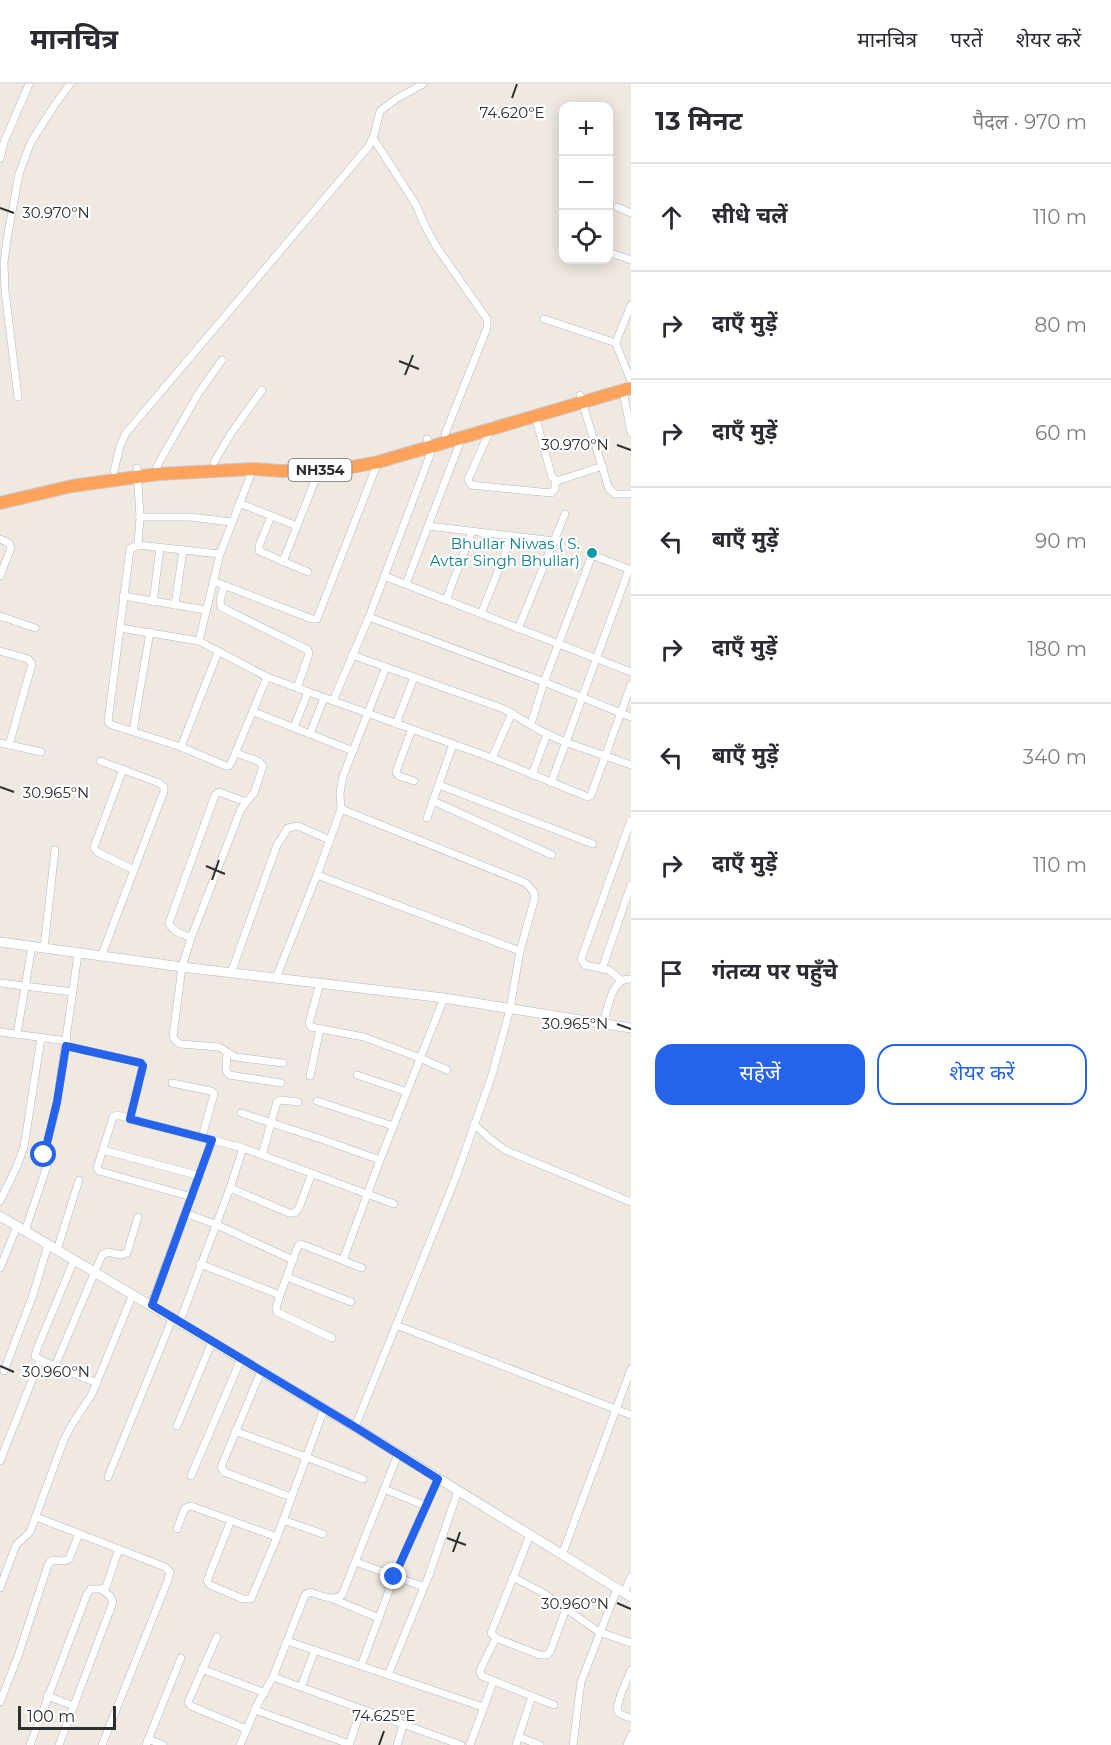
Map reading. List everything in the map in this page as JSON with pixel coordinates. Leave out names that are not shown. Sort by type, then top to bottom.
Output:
[{"type":"highway","name":"NH354","points":[[0,495],[71,478],[114,471],[254,468],[281,471],[348,468],[378,462],[446,434],[629,385]]},
{"type":"highway","name":"NH354","points":[[0,502],[157,466],[214,462],[251,461],[281,464],[346,460],[462,437],[536,416],[582,398]]},
{"type":"street","points":[[0,159],[4,142],[29,84]]},
{"type":"street","points":[[18,397],[4,275],[7,239],[19,174],[31,142],[70,84]]},
{"type":"street","points":[[114,471],[120,446],[133,423],[253,285],[369,146],[374,138],[380,111],[423,84]]},
{"type":"street","points":[[374,138],[415,203],[436,246],[488,322],[446,434]]},
{"type":"street","points":[[617,207],[631,213]]},
{"type":"street","points":[[613,253],[631,260]]},
{"type":"street","points":[[631,305],[616,343],[629,385],[631,432]]},
{"type":"street","points":[[544,319],[616,343]]},
{"type":"street","points":[[157,466],[198,394],[222,360]]},
{"type":"street","points":[[214,462],[262,390]]},
{"type":"street","points":[[582,398],[609,489],[612,493],[619,495],[631,494]]},
{"type":"street","points":[[491,428],[468,480],[469,484],[551,493],[555,489],[555,480],[552,477],[536,416]]},
{"type":"street","points":[[406,584],[462,437]]},
{"type":"street","points":[[333,701],[369,616],[430,455],[428,443]]},
{"type":"street","points":[[213,581],[312,619],[319,618],[378,462]]},
{"type":"street","points":[[555,480],[603,466]]},
{"type":"street","points":[[199,640],[220,554],[254,468]]},
{"type":"street","points":[[283,562],[319,470]]},
{"type":"street","points":[[138,472],[140,516],[138,545]]},
{"type":"street","points":[[239,503],[297,526]]},
{"type":"street","points":[[518,629],[565,514]]},
{"type":"street","points":[[140,516],[190,517],[231,522]]},
{"type":"street","points":[[271,516],[258,549],[308,572]]},
{"type":"street","points":[[428,526],[555,541]]},
{"type":"street","points":[[446,600],[472,531]]},
{"type":"street","points":[[481,614],[512,536]]},
{"type":"street","points":[[0,539],[9,543],[11,548],[0,576]]},
{"type":"street","points":[[220,554],[138,545],[130,549],[108,722],[181,747],[226,766],[231,764],[267,677]]},
{"type":"street","points":[[153,602],[160,548]]},
{"type":"street","points":[[175,605],[183,550]]},
{"type":"street","points":[[531,724],[544,682],[592,555],[630,569],[595,658],[551,783]]},
{"type":"street","points":[[384,576],[631,672]]},
{"type":"street","points":[[224,586],[220,601],[221,607],[308,650],[309,654],[297,688]]},
{"type":"street","points":[[123,596],[206,610]]},
{"type":"street","points":[[0,616],[35,628]]},
{"type":"street","points":[[369,616],[631,717]]},
{"type":"street","points":[[120,628],[199,640],[267,677],[492,758],[585,796],[590,796],[631,685]]},
{"type":"street","points":[[133,731],[150,632]]},
{"type":"street","points":[[0,662],[2,651],[28,659],[32,664],[9,745]]},
{"type":"street","points":[[181,747],[218,652]]},
{"type":"street","points":[[352,655],[512,713],[548,734],[631,765]]},
{"type":"street","points":[[276,978],[341,809],[341,783],[386,667]]},
{"type":"street","points":[[396,724],[414,678]]},
{"type":"street","points":[[294,728],[308,692]]},
{"type":"street","points":[[310,734],[324,698]]},
{"type":"street","points":[[254,712],[353,751]]},
{"type":"street","points":[[492,758],[512,713]]},
{"type":"street","points":[[412,729],[396,772],[397,775],[414,781]]},
{"type":"street","points":[[532,775],[548,734]]},
{"type":"street","points":[[0,743],[41,752]]},
{"type":"street","points":[[427,818],[453,744]]},
{"type":"street","points":[[236,753],[258,761],[263,766],[254,793],[241,809],[191,938],[182,967],[173,1036],[174,1040],[180,1044],[220,1048],[237,1057],[283,1063]]},
{"type":"street","points":[[100,761],[159,783],[164,788],[101,957]]},
{"type":"street","points":[[123,770],[94,847],[97,852],[134,870]]},
{"type":"street","points":[[439,785],[593,844]]},
{"type":"street","points":[[191,938],[174,930],[169,923],[215,795],[219,792],[246,802]]},
{"type":"street","points":[[433,801],[552,855]]},
{"type":"street","points":[[341,809],[526,883],[535,897],[520,951],[510,1009],[496,1062],[456,1177],[355,1427]]},
{"type":"street","points":[[621,980],[612,972],[585,965],[581,956],[631,820]]},
{"type":"street","points":[[231,973],[277,845],[288,828],[298,826],[330,840]]},
{"type":"street","points":[[44,948],[55,850]]},
{"type":"street","points":[[317,875],[520,951]]},
{"type":"street","points":[[602,969],[631,885]]},
{"type":"street","points":[[0,942],[101,957],[444,998],[631,1028]]},
{"type":"street","points":[[17,1035],[32,946]]},
{"type":"street","points":[[0,1268],[21,1228],[47,1166],[44,1157],[56,1109],[78,954]]},
{"type":"street","points":[[603,1024],[615,985],[621,980],[631,979]]},
{"type":"street","points":[[0,983],[73,992]]},
{"type":"street","points":[[320,983],[309,1023],[311,1027],[364,1037],[447,1070]]},
{"type":"street","points":[[343,1260],[444,998]]},
{"type":"street","points":[[310,1076],[320,1029]]},
{"type":"street","points":[[0,1032],[41,1038],[143,1064],[130,1119]]},
{"type":"street","points":[[0,1201],[24,1147],[41,1038]]},
{"type":"street","points":[[227,1053],[226,1070],[229,1075],[281,1083]]},
{"type":"street","points":[[357,1075],[406,1092]]},
{"type":"street","points":[[172,1083],[211,1091],[214,1094],[202,1137]]},
{"type":"street","points":[[262,1155],[276,1104],[279,1101],[298,1102]]},
{"type":"street","points":[[317,1101],[393,1126]]},
{"type":"street","points":[[241,1113],[380,1160]]},
{"type":"street","points":[[192,1197],[99,1171],[97,1168],[112,1117],[117,1115],[243,1148],[394,1204]]},
{"type":"street","points":[[474,1124],[506,1150],[631,1202]]},
{"type":"street","points":[[152,1305],[212,1140]]},
{"type":"street","points":[[108,1477],[200,1264],[243,1148]]},
{"type":"street","points":[[103,1150],[200,1176]]},
{"type":"street","points":[[230,1188],[289,1213],[295,1213],[312,1173]]},
{"type":"street","points":[[4,1371],[79,1180]]},
{"type":"street","points":[[185,1213],[215,1224],[293,1260]]},
{"type":"street","points":[[0,1216],[355,1427],[624,1593]]},
{"type":"street","points":[[55,1366],[103,1254],[108,1252],[124,1255],[127,1253],[138,1217]]},
{"type":"street","points":[[332,1338],[277,1312],[280,1295],[298,1246],[304,1244],[362,1268]]},
{"type":"street","points":[[74,1260],[35,1356],[39,1360],[96,1383]]},
{"type":"street","points":[[200,1264],[280,1295]]},
{"type":"street","points":[[287,1277],[351,1302]]},
{"type":"street","points":[[0,1588],[16,1545],[29,1534],[63,1442],[90,1398],[133,1294]]},
{"type":"street","points":[[396,1325],[631,1415]]},
{"type":"street","points":[[177,1426],[212,1342]]},
{"type":"street","points":[[191,1476],[241,1359]]},
{"type":"street","points":[[0,1461],[39,1360]]},
{"type":"street","points":[[562,1555],[631,1368]]},
{"type":"street","points":[[261,1371],[235,1431],[222,1470],[291,1497]]},
{"type":"street","points":[[231,1520],[207,1581],[210,1585],[247,1600],[253,1597],[324,1409]]},
{"type":"street","points":[[235,1431],[363,1479]]},
{"type":"street","points":[[333,1599],[342,1595],[398,1454]]},
{"type":"street","points":[[361,1666],[394,1577],[438,1479]]},
{"type":"street","points":[[384,1489],[426,1506]]},
{"type":"street","points":[[388,1675],[424,1587],[458,1491]]},
{"type":"street","points":[[177,1529],[185,1508],[188,1506],[277,1537]]},
{"type":"street","points":[[36,1517],[165,1567],[170,1572],[102,1745]]},
{"type":"street","points":[[283,1520],[323,1534]]},
{"type":"street","points":[[0,1702],[48,1565],[52,1560],[69,1559],[79,1534]]},
{"type":"street","points":[[530,1535],[491,1632],[492,1635],[540,1655],[547,1655],[566,1609]]},
{"type":"street","points":[[101,1589],[107,1585],[119,1549]]},
{"type":"street","points":[[356,1562],[424,1587]]},
{"type":"street","points":[[513,1576],[538,1589],[599,1632],[631,1643]]},
{"type":"street","points":[[573,1745],[581,1682],[599,1632],[624,1593],[631,1577]]},
{"type":"street","points":[[30,1745],[89,1591],[94,1588],[101,1589],[110,1596],[113,1602],[59,1745]]},
{"type":"street","points":[[240,1745],[273,1677],[306,1593],[310,1592],[333,1599],[379,1618]]},
{"type":"street","points":[[217,1638],[189,1699],[189,1704],[246,1729]]},
{"type":"street","points":[[496,1638],[480,1672],[482,1676],[554,1705]]},
{"type":"street","points":[[287,1641],[483,1707]]},
{"type":"street","points":[[301,1687],[315,1650]]},
{"type":"street","points":[[163,1745],[147,1742],[181,1658]]},
{"type":"street","points":[[202,1669],[265,1693]]},
{"type":"street","points":[[631,1670],[619,1700],[618,1709],[620,1714],[631,1718]]},
{"type":"street","points":[[273,1677],[449,1743],[461,1745]]},
{"type":"street","points":[[470,1745],[493,1682]]},
{"type":"street","points":[[47,1696],[74,1706]]},
{"type":"street","points":[[516,1745],[532,1696]]},
{"type":"street","points":[[255,1710],[349,1744],[361,1710]]},
{"type":"street","points":[[397,1745],[403,1725]]},
{"type":"street","points":[[627,1745],[631,1735]]},
{"type":"street","points":[[519,1737],[540,1745]]},
{"type":"place","name":"Bhullar Niwas ( S. Avtar Singh Bhullar)","points":[[592,553]]},
{"type":"route","points":[[44,1155],[55,1116],[66,1046],[141,1063],[143,1066],[130,1119],[212,1140],[152,1305],[438,1479],[394,1577]]}]
